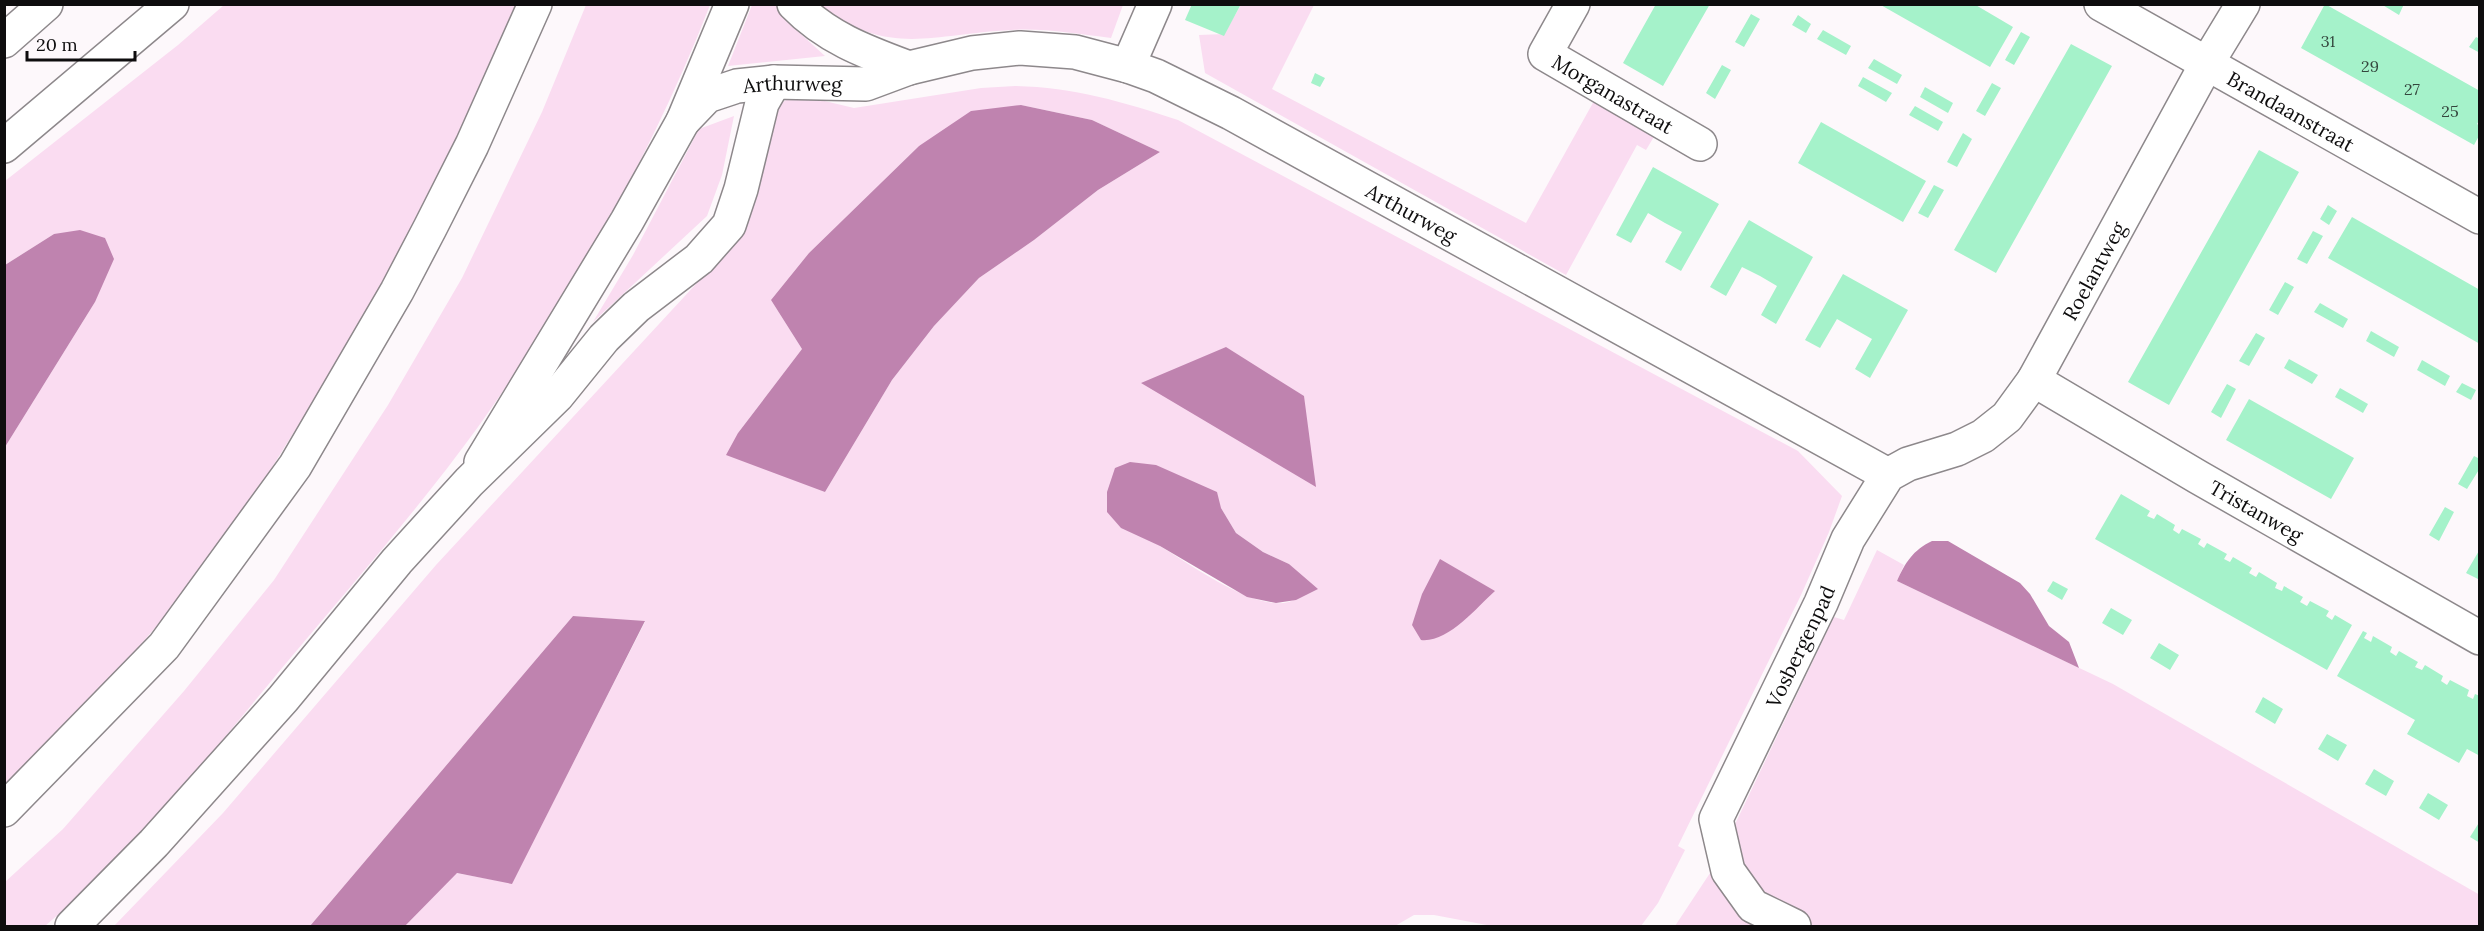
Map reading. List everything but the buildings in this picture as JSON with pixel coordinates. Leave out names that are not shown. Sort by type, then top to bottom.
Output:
[{"type":"main road","points":[[4,41],[46,4]]},
{"type":"main road","points":[[4,146],[172,4]]},
{"type":"main road","points":[[4,810],[164,645],[295,466],[397,291],[430,228],[472,146],[535,4]]},
{"type":"main road","points":[[469,482],[627,221],[683,120],[732,4]]},
{"type":"main road","name":"Arthurweg","points":[[794,4],[812,23],[847,45],[909,68]]},
{"type":"main road","points":[[1128,66],[1155,4]]},
{"type":"main road","name":"Morganastraat","points":[[1573,4],[1545,54],[1700,144]]},
{"type":"main road","name":"Brandaanstraat","points":[[2101,4],[2206,65],[2477,209]]},
{"type":"main road","name":"Roelantweg","points":[[1888,476],[1908,464],[1957,449],[1983,436],[2007,417],[2034,380],[2206,65],[2243,4]]},
{"type":"main road","name":"Arthurweg","points":[[683,120],[707,96],[737,87],[774,82],[866,84],[909,68],[972,53],[1020,48],[1075,52],[1128,66],[1156,76],[1231,113],[1888,476]]},
{"type":"main road","points":[[72,927],[154,843],[276,708],[397,561],[469,482],[557,396],[604,338],[636,307],[699,259],[729,225],[741,189],[762,103],[774,82]]},
{"type":"main road","name":"Tristanweg","points":[[2034,380],[2218,489],[2480,638]]},
{"type":"main road","name":"Vosbergenpad","points":[[1794,927],[1753,906],[1746,897],[1728,871],[1716,819],[1821,603],[1848,539],[1888,476]]},
{"type":"shaded area","points":[[224,5],[518,5],[469,119],[384,284],[321,391],[248,507],[171,609],[5,797],[5,447],[95,302],[54,234],[5,265],[5,181],[178,45]]},
{"type":"shaded area","points":[[586,5],[710,5],[687,61],[636,170],[577,276],[545,327],[478,427],[431,489],[169,803],[109,867],[45,926],[5,926],[5,882],[63,829],[184,691],[274,580],[388,405],[462,278],[542,112]]},
{"type":"shaded area","points":[[752,5],[775,5],[791,25],[825,56],[728,66]]},
{"type":"shaded area","points":[[818,5],[1123,5],[1111,38],[1023,30],[911,39],[867,32]]},
{"type":"shaded area","points":[[1241,5],[1314,5],[1272,89],[1526,223],[1599,92],[1661,125],[1646,150],[1637,145],[1566,275],[1205,73],[1199,35],[1224,34]]},
{"type":"shaded area","points":[[1015,86],[1077,92],[1138,107],[1178,120],[1798,451],[1842,496],[1801,595],[1678,846],[1685,850],[1658,903],[1641,926],[1492,926],[1434,915],[1414,915],[1395,926],[405,926],[456,873],[512,883],[645,622],[573,616],[310,926],[114,926],[223,813],[436,565],[733,244],[778,105],[791,97],[812,98],[854,108],[981,88]],"holes":[[[1021,105],[1092,120],[1160,152],[1098,190],[1034,240],[979,278],[934,326],[892,380],[825,492],[738,433],[802,349],[771,300],[809,253],[919,146]],[[1221,508],[1236,533],[1263,552],[1289,564],[1310,584],[1301,595],[1283,603],[1266,602],[1247,596],[1207,576],[1160,546]]]},
{"type":"shaded area","points":[[1021,105],[1092,120],[1160,152],[1098,190],[1034,240],[979,278],[934,326],[892,380],[825,492],[726,455],[738,433],[802,349],[771,300],[809,253],[919,146],[971,111]]},
{"type":"shaded area","points":[[734,116],[722,175],[707,216],[593,322],[633,255],[699,129]]},
{"type":"shaded area","points":[[80,230],[105,238],[114,259],[95,302],[5,447],[5,265],[54,234]]},
{"type":"shaded area","points":[[1226,347],[1304,396],[1316,487],[1141,383]]},
{"type":"shaded area","points":[[1130,462],[1156,465],[1217,492],[1221,508],[1236,533],[1263,552],[1289,564],[1318,589],[1296,600],[1276,603],[1247,597],[1160,546],[1121,528],[1107,512],[1107,492],[1115,468]]},
{"type":"shaded area","points":[[1932,541],[1948,541],[2020,583],[2030,594],[2049,626],[2069,642],[2079,668],[1897,581],[1910,558]]},
{"type":"shaded area","points":[[1877,550],[1904,565],[1897,581],[2113,684],[2480,895],[2479,926],[1675,926],[1716,864],[1834,617],[1844,620]]},
{"type":"shaded area","points":[[1440,559],[1495,591],[1451,630],[1441,636],[1421,640],[1412,625],[1422,594]]},
{"type":"shaded area","points":[[573,616],[645,621],[512,884],[457,873],[405,926],[310,926]]}]
